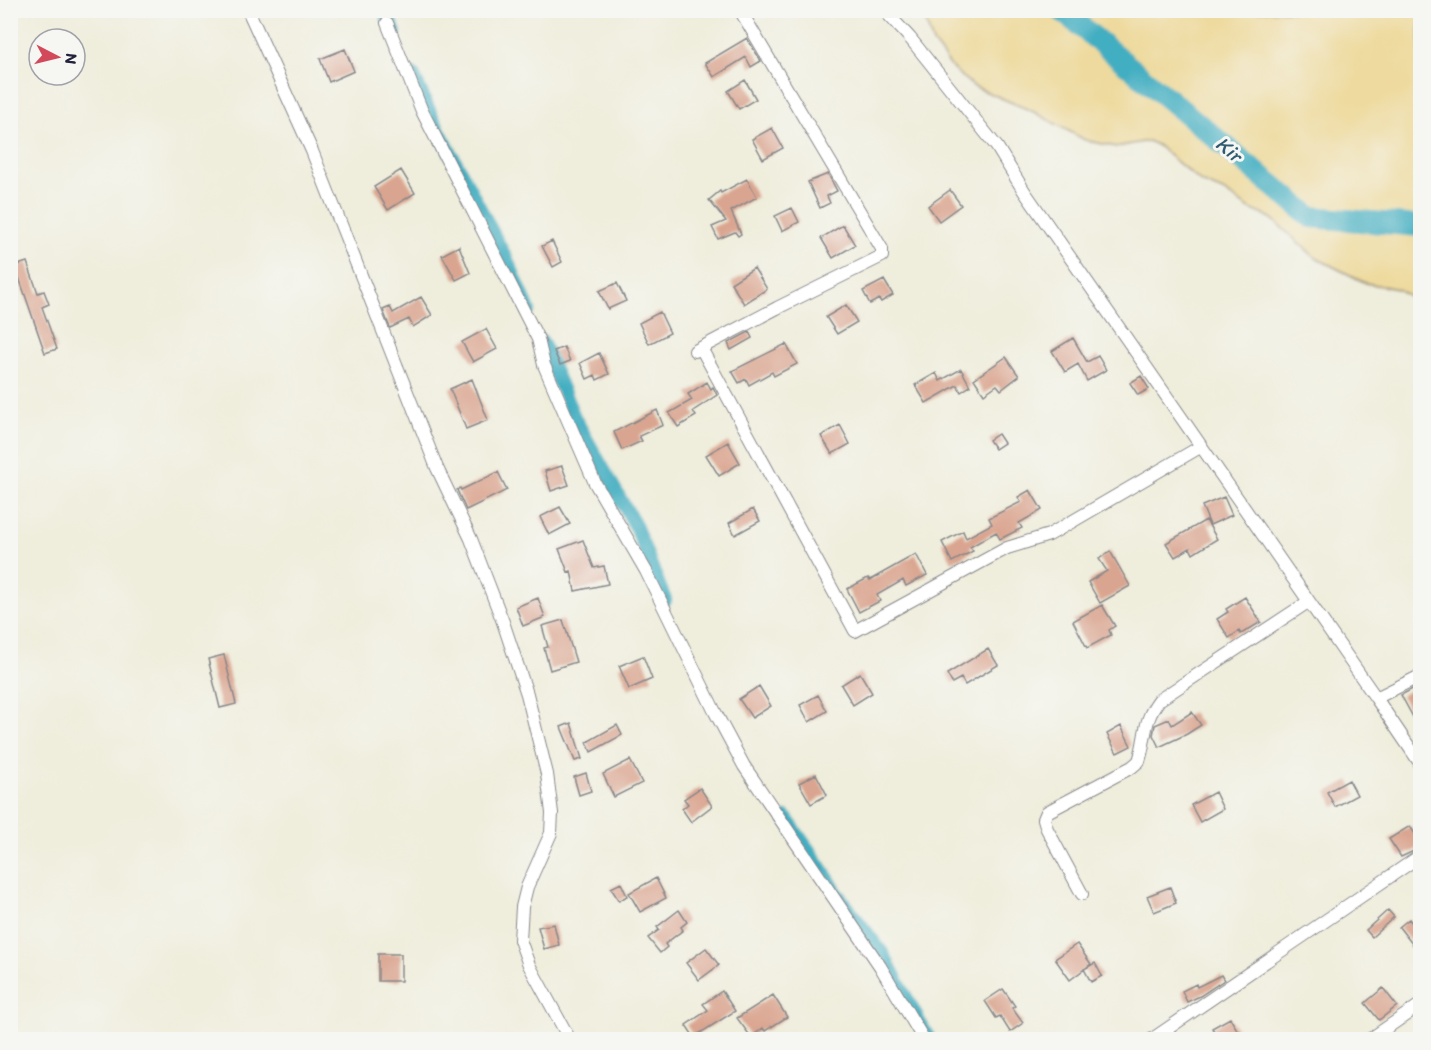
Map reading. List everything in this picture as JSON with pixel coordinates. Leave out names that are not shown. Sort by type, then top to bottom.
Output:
[{"type":"street","points":[[248,10],[312,151],[437,468],[471,539],[503,622],[527,694],[547,774],[552,813],[551,833],[527,887],[522,907],[520,940],[530,965],[570,1040]]},
{"type":"street","points":[[740,10],[882,249],[882,256],[698,350],[855,631],[1007,548],[1049,535],[1200,447]]},
{"type":"street","points":[[884,10],[910,38],[998,147],[1024,191],[1420,763]]},
{"type":"street","points":[[387,23],[422,111],[538,339],[544,365],[595,483],[646,571],[715,712],[744,766],[880,966],[924,1040]]},
{"type":"street","points":[[1082,894],[1047,829],[1044,819],[1047,812],[1132,767],[1139,761],[1145,726],[1150,712],[1159,700],[1308,602]]},
{"type":"street","points":[[1376,698],[1420,676]]},
{"type":"street","points":[[1151,1040],[1420,856]]},
{"type":"street","points":[[1369,1040],[1420,1005]]},
{"type":"sand","points":[[922,11],[1420,11],[1420,304],[1398,289],[1366,283],[1316,258],[1271,218],[1250,209],[1223,191],[1201,182],[1157,145],[1148,141],[1116,147],[1085,140],[1034,112],[973,86],[953,69],[933,43]]},
{"type":"building","points":[[747,38],[761,61],[751,67],[746,57],[714,77],[705,63]]},
{"type":"building","points":[[345,49],[354,71],[329,82],[320,59]]},
{"type":"building","points":[[745,80],[756,99],[739,109],[728,91]]},
{"type":"building","points":[[772,128],[783,148],[763,159],[752,139]]},
{"type":"building","points":[[401,170],[415,193],[388,210],[374,187]]},
{"type":"building","points":[[828,174],[837,191],[827,196],[830,203],[820,208],[808,182]]},
{"type":"building","points":[[747,179],[757,197],[731,211],[741,234],[738,236],[735,232],[718,239],[712,227],[726,221],[709,200],[720,191],[721,193]]},
{"type":"building","points":[[950,190],[961,205],[939,221],[928,206]]},
{"type":"building","points":[[792,208],[799,222],[782,231],[775,216]]},
{"type":"building","points":[[843,225],[855,245],[833,258],[821,238]]},
{"type":"building","points":[[552,241],[562,262],[553,267],[542,246]]},
{"type":"building","points":[[459,246],[470,273],[456,280],[442,255]]},
{"type":"building","points":[[27,262],[38,293],[44,291],[49,304],[42,307],[57,349],[45,353],[15,266]]},
{"type":"building","points":[[754,268],[767,289],[744,304],[731,283]]},
{"type":"building","points":[[884,280],[893,295],[881,302],[879,299],[870,304],[863,291]]},
{"type":"building","points":[[617,283],[626,301],[608,309],[599,291]]},
{"type":"building","points":[[421,297],[432,315],[413,327],[409,319],[390,328],[383,310],[390,307],[393,313]]},
{"type":"building","points":[[846,305],[857,322],[837,334],[826,317]]},
{"type":"building","points":[[660,312],[670,333],[649,344],[639,323]]},
{"type":"building","points":[[486,329],[497,349],[473,362],[462,342]]},
{"type":"building","points":[[749,332],[752,338],[731,350],[728,343]]},
{"type":"building","points":[[1073,338],[1087,362],[1098,356],[1106,370],[1087,381],[1078,364],[1065,372],[1052,351]]},
{"type":"building","points":[[786,344],[797,364],[774,376],[772,372],[749,385],[746,379],[739,383],[732,371]]},
{"type":"building","points":[[564,347],[570,361],[560,365],[554,351]]},
{"type":"building","points":[[599,353],[609,374],[597,380],[595,375],[587,379],[580,363]]},
{"type":"building","points":[[1006,357],[1019,376],[1001,390],[997,385],[984,394],[974,379]]},
{"type":"building","points":[[961,369],[970,386],[961,392],[957,385],[926,403],[915,385],[936,373],[940,381]]},
{"type":"building","points":[[1141,376],[1149,389],[1138,395],[1130,383]]},
{"type":"building","points":[[472,379],[488,420],[466,429],[450,389]]},
{"type":"building","points":[[707,382],[717,395],[693,411],[696,416],[678,427],[669,413],[692,400],[688,394]]},
{"type":"building","points":[[657,410],[663,425],[639,436],[642,441],[622,450],[614,432]]},
{"type":"building","points":[[840,425],[850,444],[832,454],[821,436]]},
{"type":"building","points":[[998,434],[1004,443],[995,449],[989,440]]},
{"type":"building","points":[[728,442],[740,463],[719,476],[706,455]]},
{"type":"building","points":[[562,466],[569,485],[551,491],[545,471]]},
{"type":"building","points":[[498,472],[507,490],[466,510],[457,490]]},
{"type":"building","points":[[1030,490],[1042,510],[1019,523],[1022,528],[1000,539],[996,532],[970,547],[973,551],[952,562],[942,542],[963,531],[966,538],[992,524],[989,518],[1021,502],[1018,497]]},
{"type":"building","points":[[1224,497],[1232,515],[1210,525],[1202,506]]},
{"type":"building","points":[[560,507],[570,524],[549,535],[540,517]]},
{"type":"building","points":[[753,509],[760,521],[735,535],[729,523]]},
{"type":"building","points":[[1206,520],[1217,539],[1193,554],[1190,548],[1175,557],[1166,543]]},
{"type":"building","points":[[583,540],[594,568],[604,566],[608,584],[575,591],[571,571],[568,572],[559,549]]},
{"type":"building","points":[[1110,551],[1130,586],[1100,603],[1088,582],[1107,571],[1099,559]]},
{"type":"building","points":[[916,554],[927,575],[906,586],[903,580],[877,595],[880,601],[859,612],[847,589],[868,578],[870,580]]},
{"type":"building","points":[[1245,597],[1261,622],[1229,638],[1217,619],[1228,612],[1226,609]]},
{"type":"building","points":[[538,598],[545,617],[523,626],[516,607]]},
{"type":"building","points":[[1102,605],[1115,626],[1109,630],[1111,635],[1087,648],[1073,621]]},
{"type":"building","points":[[563,620],[576,662],[550,670],[544,648],[548,647],[542,626]]},
{"type":"building","points":[[988,649],[998,665],[965,685],[961,678],[952,683],[947,674]]},
{"type":"building","points":[[224,655],[236,704],[220,708],[208,659]]},
{"type":"building","points":[[643,656],[652,679],[629,689],[619,666]]},
{"type":"building","points":[[860,673],[872,693],[853,705],[841,685]]},
{"type":"building","points":[[1420,685],[1420,730],[1401,695]]},
{"type":"building","points":[[759,686],[771,706],[752,718],[739,699]]},
{"type":"building","points":[[818,695],[827,711],[809,722],[800,705]]},
{"type":"building","points":[[1192,712],[1201,725],[1159,747],[1153,735],[1155,725],[1169,719],[1172,725]]},
{"type":"building","points":[[571,723],[582,759],[575,761],[561,727]]},
{"type":"building","points":[[617,725],[622,735],[591,752],[587,742]]},
{"type":"building","points":[[1121,726],[1131,746],[1117,753],[1107,734]]},
{"type":"building","points":[[630,760],[642,783],[614,797],[603,774]]},
{"type":"building","points":[[586,773],[591,791],[579,795],[574,777]]},
{"type":"building","points":[[816,774],[827,795],[811,804],[799,783]]},
{"type":"building","points":[[1349,780],[1357,795],[1335,807],[1327,792]]},
{"type":"building","points":[[700,788],[712,806],[691,822],[682,809],[688,804],[684,799]]},
{"type":"building","points":[[1215,792],[1223,809],[1200,822],[1191,805]]},
{"type":"building","points":[[1410,826],[1420,842],[1420,848],[1401,857],[1389,839]]},
{"type":"building","points":[[656,878],[666,898],[640,912],[629,893]]},
{"type":"building","points":[[621,883],[627,896],[619,901],[611,888]]},
{"type":"building","points":[[1170,887],[1176,903],[1154,912],[1147,896]]},
{"type":"building","points":[[679,910],[687,922],[681,927],[683,930],[665,944],[667,947],[660,953],[648,938],[659,930],[657,927]]},
{"type":"building","points":[[1388,910],[1394,917],[1372,937],[1366,930]]},
{"type":"building","points":[[1409,919],[1420,934],[1420,940],[1413,945],[1399,927]]},
{"type":"building","points":[[554,924],[559,945],[544,949],[538,927]]},
{"type":"building","points":[[1077,944],[1091,964],[1070,980],[1055,959]]},
{"type":"building","points":[[706,948],[719,965],[699,980],[686,963]]},
{"type":"building","points":[[378,954],[401,954],[401,981],[378,981]]},
{"type":"building","points":[[1095,963],[1102,976],[1091,982],[1084,969]]},
{"type":"building","points":[[1221,975],[1224,980],[1187,1002],[1182,991],[1196,984],[1197,987]]},
{"type":"building","points":[[1383,988],[1397,1006],[1379,1020],[1365,1003]]},
{"type":"building","points":[[1003,989],[1015,1006],[1012,1008],[1023,1023],[1010,1032],[1000,1016],[996,1018],[985,1001]]},
{"type":"building","points":[[722,991],[735,1011],[694,1037],[686,1025],[708,1010],[703,1004]]},
{"type":"building","points":[[773,995],[787,1017],[765,1031],[763,1028],[751,1037],[737,1018]]},
{"type":"building","points":[[1230,1018],[1241,1036],[1236,1040],[1219,1040],[1212,1028]]},
{"type":"waterway","points":[[384,10],[395,32]]},
{"type":"waterway","name":"Kir","points":[[1061,10],[1311,217],[1420,226]]},
{"type":"waterway","points":[[413,75],[432,117],[509,264],[529,310]]},
{"type":"waterway","points":[[542,342],[575,419],[635,525],[665,600]]},
{"type":"waterway","points":[[786,818],[838,895],[883,954],[930,1040]]}]
